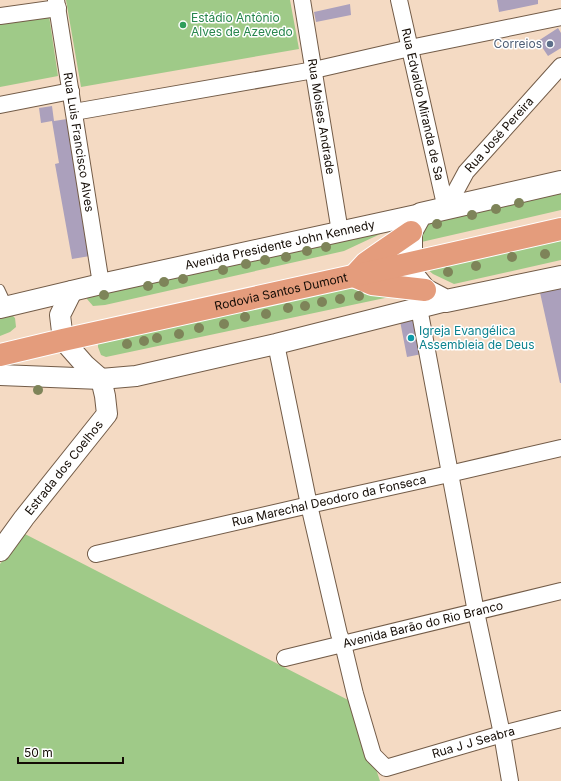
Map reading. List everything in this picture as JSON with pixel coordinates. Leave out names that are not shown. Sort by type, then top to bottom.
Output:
[{"type":"highway","points":[[416,223],[366,263],[353,276],[372,284],[422,299]]},
{"type":"highway","name":"Rodovia Santos Dumont","points":[[0,355],[561,229]]},
{"type":"main road","name":"Avenida Presidente John Kennedy","points":[[416,223],[446,209],[561,182]]},
{"type":"main road","points":[[416,223],[411,251],[413,275],[422,299],[446,301],[561,277]]},
{"type":"street","name":"Rua Moises Andrade","points":[[302,0],[340,232]]},
{"type":"street","name":"Rua Edvaldo Miranda de Sa","points":[[399,0],[446,209]]},
{"type":"street","points":[[0,16],[57,4]]},
{"type":"street","name":"Rua Luis Francisco Alves","points":[[57,4],[101,284]]},
{"type":"street","points":[[74,112],[314,70],[410,48],[561,17]]},
{"type":"street","name":"Rua José Pereira","points":[[446,209],[466,172],[561,66]]},
{"type":"street","points":[[0,105],[71,91]]},
{"type":"street","name":"Avenida Presidente John Kennedy","points":[[3,301],[72,291],[340,232],[416,223]]},
{"type":"street","points":[[72,291],[60,315],[63,340],[85,365],[101,379]]},
{"type":"street","points":[[0,375],[101,379],[136,376],[276,344],[422,299],[450,474],[510,781]]},
{"type":"street","points":[[276,344],[339,634],[343,644]]},
{"type":"street","name":"Estrada dos Coelhos","points":[[0,551],[24,518],[107,414],[101,379]]},
{"type":"street","name":"Rua Marechal Deodoro da Fonseca","points":[[96,554],[561,448]]},
{"type":"street","name":"Avenida Barão do Rio Branco","points":[[285,658],[561,591]]},
{"type":"street","name":"Rua J J Seabra","points":[[343,644],[355,694],[373,755],[386,768],[502,734],[561,719]]},
{"type":"green space","name":"Estádio Antônio Alves de Azevedo","points":[[66,0],[290,0],[299,49],[81,87]]},
{"type":"green space","points":[[48,9],[58,76],[0,87],[0,17]]},
{"type":"green space","points":[[561,186],[561,210],[417,243],[428,221]]},
{"type":"green space","points":[[391,229],[344,251],[105,305],[93,306],[87,299],[89,289]]},
{"type":"green space","points":[[561,233],[561,260],[454,284],[433,274],[427,269]]},
{"type":"green space","points":[[344,288],[399,295],[106,357],[101,355],[98,347],[98,341]]},
{"type":"green space","points":[[0,312],[10,313],[15,318],[16,327],[10,332],[0,336]]},
{"type":"green space","points":[[23,533],[354,703],[380,781],[0,781],[0,564]]},
{"type":"building","points":[[497,0],[538,0],[538,4],[499,12]]},
{"type":"building","points":[[350,4],[351,15],[316,22],[314,12]]},
{"type":"building","name":"Correios","points":[[558,28],[561,33],[561,48],[548,56],[538,41]]},
{"type":"building","points":[[52,106],[54,121],[67,119],[90,256],[72,259],[55,164],[59,163],[52,121],[41,123],[39,108]]},
{"type":"building","points":[[561,282],[561,383],[560,383],[539,288]]},
{"type":"building","name":"Igreja Evangélica Assembleia de Deus","points":[[415,319],[422,354],[407,357],[400,321]]},
{"type":"place","name":"Estádio Antônio Alves de Azevedo","points":[[183,25]]},
{"type":"place","name":"Correios","points":[[550,44]]},
{"type":"place","name":"Igreja Evangélica Assembleia de Deus","points":[[411,338]]}]
